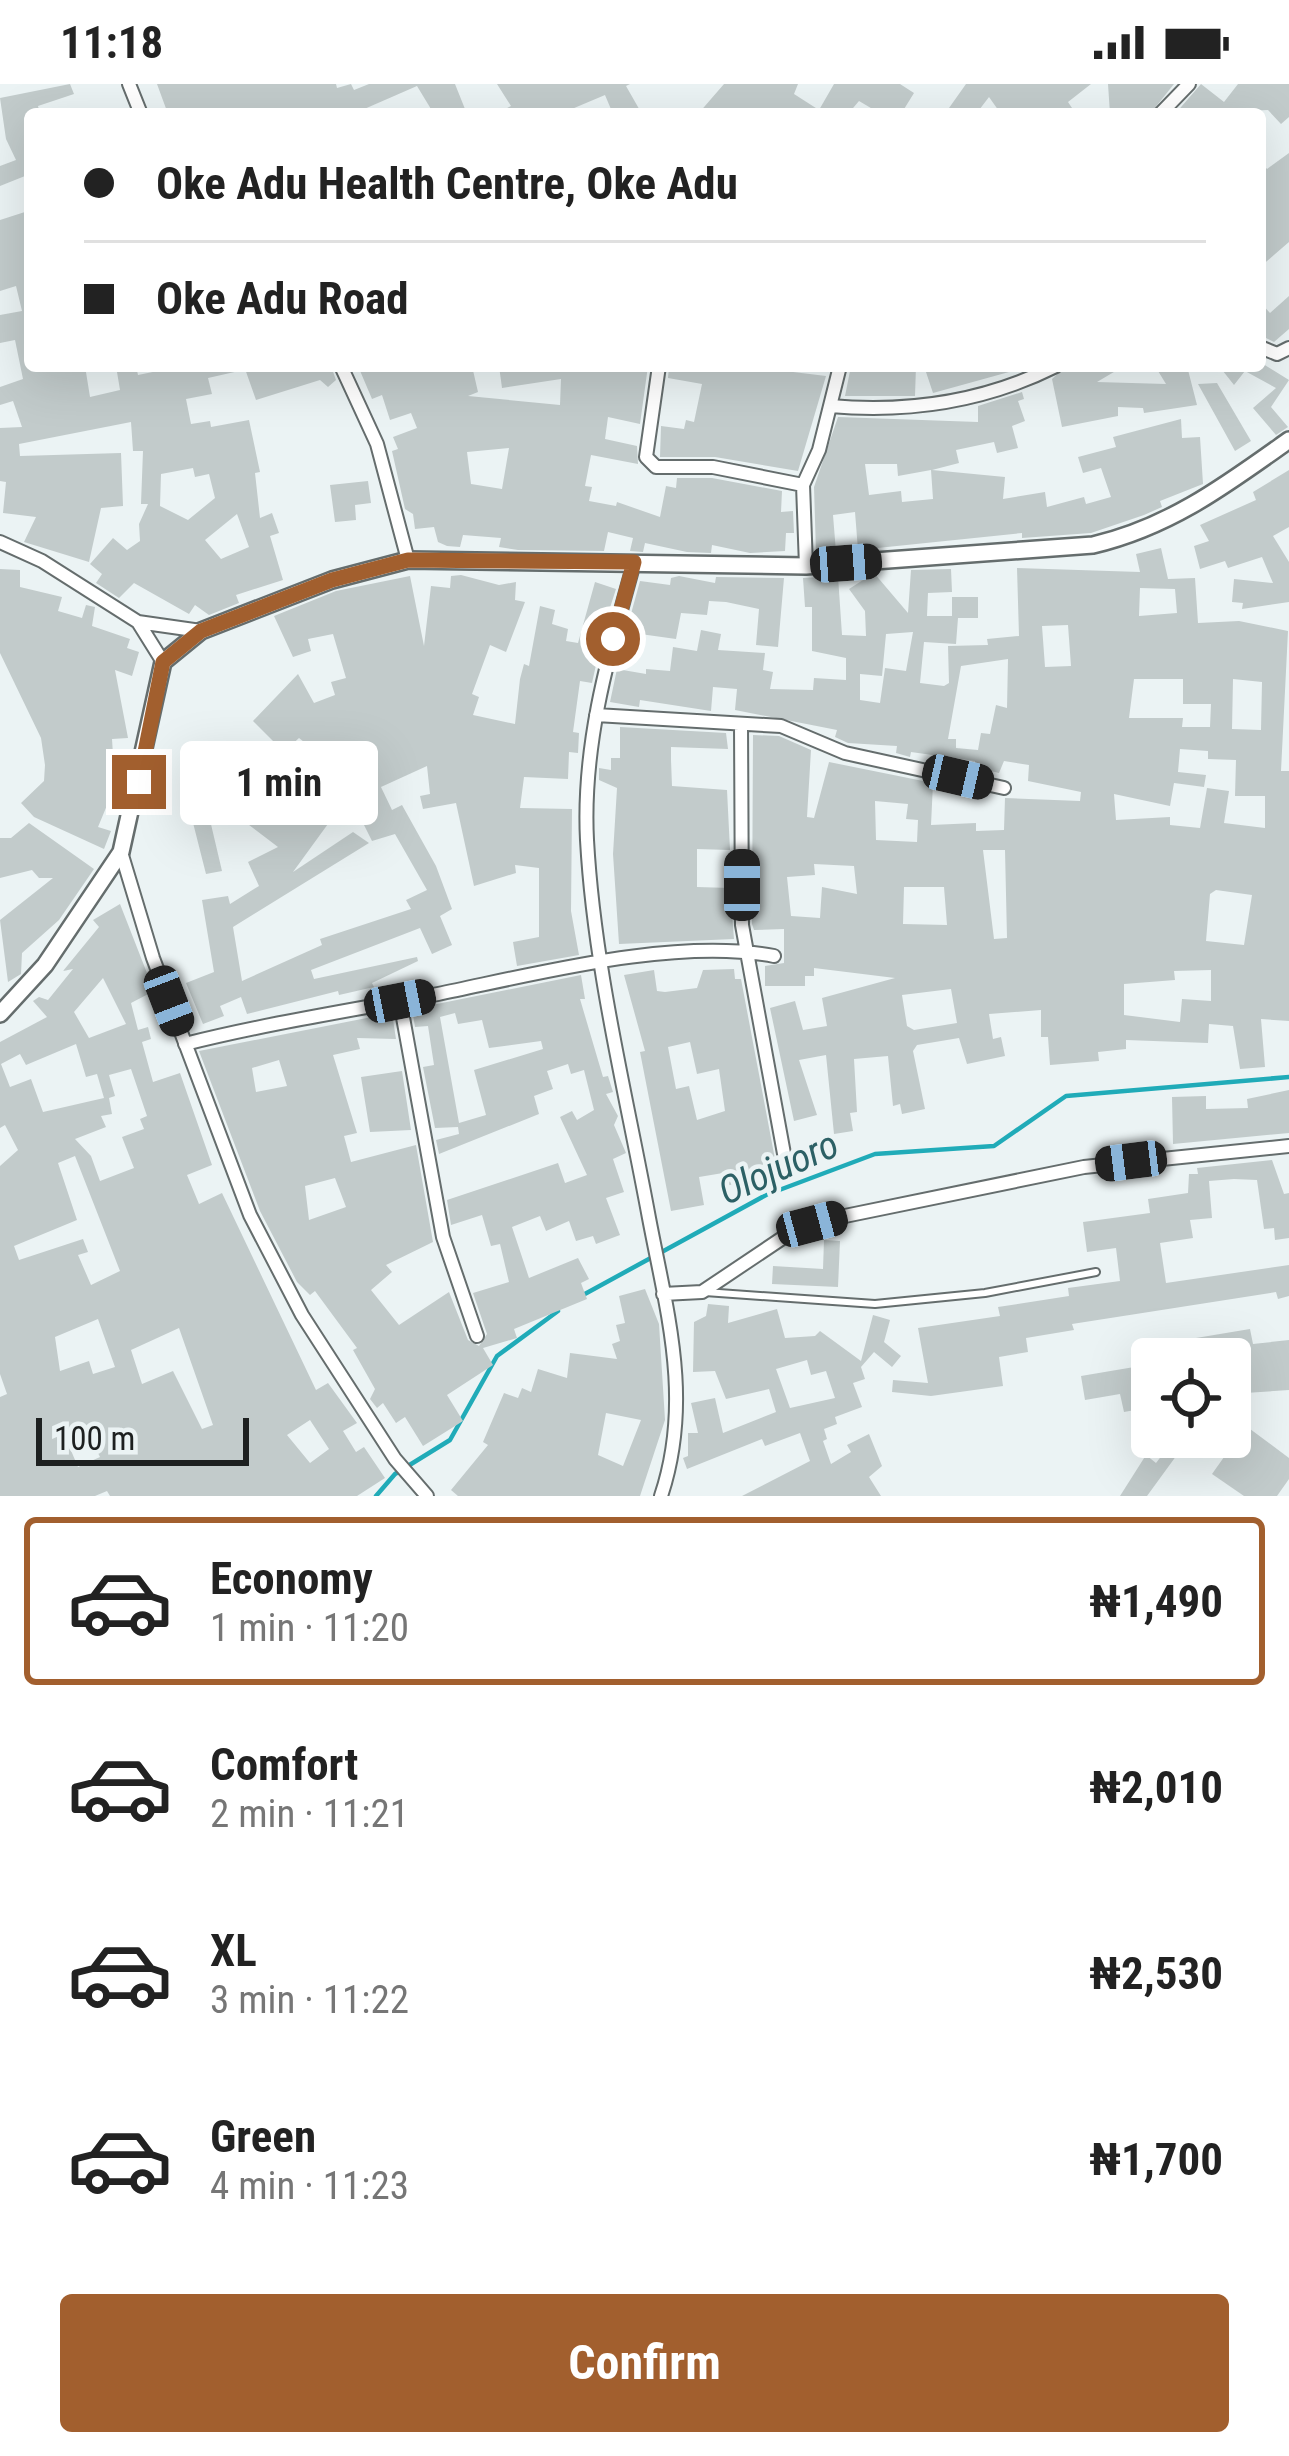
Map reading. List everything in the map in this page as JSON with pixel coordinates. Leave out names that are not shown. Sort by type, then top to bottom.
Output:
[{"type":"street","points":[[1166,108],[1189,84]]},
{"type":"street","points":[[344,372],[377,444],[408,560]]},
{"type":"street","points":[[658,372],[645,441],[646,457],[656,467],[713,467],[803,485]]},
{"type":"street","points":[[806,566],[803,485],[820,450],[838,372]]},
{"type":"street","points":[[830,406],[911,410],[996,392],[1042,372]]},
{"type":"street","points":[[0,1014],[46,965],[121,852],[163,662],[201,631],[332,580],[408,560],[806,566],[1046,551],[1127,537],[1196,506],[1289,440]]},
{"type":"street","points":[[0,542],[42,561],[138,622],[201,631]]},
{"type":"street","points":[[634,562],[596,715],[587,782],[587,840],[601,962],[680,1391],[677,1429],[661,1496]]},
{"type":"street","points":[[138,622],[163,662]]},
{"type":"street","points":[[596,715],[781,727],[845,753],[1004,788]]},
{"type":"street","points":[[740,724],[745,950],[787,1171]]},
{"type":"street","points":[[121,852],[238,1186],[291,1296],[404,1472],[423,1493]]},
{"type":"street","points":[[185,1044],[273,1022],[601,962],[745,950],[774,956]]},
{"type":"street","points":[[400,1001],[443,1237],[477,1336]]},
{"type":"street","points":[[663,1294],[702,1292],[784,1237],[840,1217],[1084,1167],[1289,1146]]},
{"type":"lane","points":[[702,1292],[874,1304],[985,1294],[1096,1271]]},
{"type":"building","points":[[70,84],[74,94],[38,108],[24,108],[24,176],[0,186],[0,166],[16,160],[6,139],[0,98]]},
{"type":"building","points":[[157,84],[336,84],[337,88],[351,84],[354,90],[369,84],[455,84],[465,108],[430,108],[417,86],[367,108],[166,108]]},
{"type":"building","points":[[497,84],[630,84],[626,86],[639,108],[610,108],[605,95],[574,108],[507,108],[511,106]]},
{"type":"building","points":[[724,84],[798,84],[794,94],[816,108],[703,108]]},
{"type":"building","points":[[834,84],[900,84],[914,93],[905,108],[871,108],[859,101],[853,108],[820,108]]},
{"type":"building","points":[[966,84],[1091,84],[1068,102],[1072,108],[997,108],[989,97],[981,108],[949,108]]},
{"type":"building","points":[[1108,84],[1174,84],[1155,108],[1110,108]]},
{"type":"building","points":[[1201,84],[1224,102],[1238,84],[1289,84],[1289,117],[1281,124],[1266,108],[1180,108]]},
{"type":"building","points":[[1289,153],[1289,242],[1266,262],[1266,168]]},
{"type":"building","points":[[24,212],[24,372],[86,372],[90,397],[120,390],[117,372],[235,372],[208,378],[212,394],[186,399],[191,424],[210,421],[211,427],[249,420],[260,472],[255,473],[260,518],[272,513],[279,533],[270,536],[283,580],[236,595],[239,603],[209,615],[195,605],[189,614],[134,583],[119,598],[96,583],[102,574],[90,564],[113,538],[127,550],[140,541],[139,524],[148,504],[141,504],[143,451],[133,451],[131,422],[19,444],[20,456],[121,453],[123,506],[101,508],[89,562],[24,542],[36,517],[3,513],[6,482],[0,481],[0,428],[22,427],[13,401],[0,405],[0,387],[23,379],[15,340],[0,343],[0,315],[22,311],[16,286],[0,291],[0,220]],"holes":[[[193,468],[195,477],[209,474],[215,498],[188,520],[160,506],[161,474]],[[237,514],[249,547],[221,559],[205,540]]]},
{"type":"building","points":[[1289,296],[1289,329],[1274,342],[1266,338],[1266,309],[1270,313]]},
{"type":"building","points":[[1266,366],[1289,380],[1271,407],[1288,427],[1276,435],[1253,408],[1276,388],[1247,372],[1266,372]]},
{"type":"building","points":[[246,372],[333,372],[336,380],[328,387],[320,380],[256,400]]},
{"type":"building","points":[[361,372],[473,372],[478,392],[468,396],[560,405],[561,379],[502,388],[500,372],[647,372],[640,424],[608,417],[605,439],[637,446],[638,464],[591,455],[585,486],[592,487],[589,501],[616,506],[617,502],[660,517],[666,486],[676,488],[677,478],[712,478],[782,491],[781,512],[793,511],[794,533],[786,533],[785,551],[750,553],[712,545],[711,553],[687,552],[645,543],[643,552],[630,551],[633,538],[608,532],[604,551],[518,550],[499,547],[501,538],[463,535],[460,547],[447,546],[438,542],[434,527],[415,529],[413,514],[405,509],[393,437],[417,428],[411,413],[390,420],[382,395],[372,399]],"holes":[[[509,448],[502,489],[471,484],[467,452]]]},
{"type":"building","points":[[668,372],[826,376],[798,471],[715,457],[660,457],[661,426],[684,429],[686,420],[694,422],[702,384],[668,378]]},
{"type":"building","points":[[850,372],[916,372],[915,396],[845,396]]},
{"type":"building","points":[[926,372],[1009,372],[933,393]]},
{"type":"building","points":[[1060,372],[1114,372],[1097,382],[1166,384],[1159,372],[1189,372],[1197,405],[1144,413],[1143,408],[1118,407],[1118,416],[1062,427],[1052,379]]},
{"type":"building","points":[[1224,372],[1244,372],[1234,385]]},
{"type":"building","points":[[1217,383],[1251,441],[1235,451],[1198,384]]},
{"type":"building","points":[[1022,392],[1024,399],[1018,401],[1025,421],[1012,426],[1018,448],[997,453],[994,442],[956,450],[959,463],[932,470],[1005,477],[1003,499],[1045,492],[1047,507],[1084,497],[1086,504],[1111,497],[1101,468],[1083,473],[1078,457],[1116,447],[1113,437],[1181,419],[1182,438],[1200,437],[1203,484],[1160,501],[1162,507],[1144,515],[1091,533],[1022,538],[1022,533],[858,550],[855,512],[833,515],[836,552],[816,553],[814,487],[838,417],[978,422],[978,406]],"holes":[[[865,464],[897,464],[898,476],[931,470],[933,499],[902,502],[901,491],[869,495]]]},
{"type":"building","points":[[1289,470],[1289,527],[1273,536],[1289,562],[1289,602],[1242,609],[1243,603],[1232,602],[1234,579],[1273,583],[1262,557],[1228,568],[1225,561],[1200,569],[1194,546],[1209,541],[1200,525],[1256,500],[1253,492]]},
{"type":"building","points":[[368,481],[371,503],[355,505],[356,520],[335,522],[330,485]]},
{"type":"building","points":[[1161,548],[1168,579],[1195,578],[1198,623],[1239,621],[1288,631],[1281,771],[1289,771],[1289,1021],[1261,1019],[1265,1067],[1240,1069],[1233,1026],[1209,1024],[1208,1043],[1126,1040],[1126,1049],[1098,1052],[1099,1061],[1050,1065],[1048,1037],[1041,1037],[1041,1010],[989,1014],[993,1039],[1001,1037],[1005,1056],[967,1064],[959,1038],[917,1045],[913,1051],[925,1109],[902,1114],[900,1104],[893,1106],[888,1056],[854,1059],[857,1112],[850,1113],[853,1131],[834,1134],[826,1055],[799,1060],[817,1115],[794,1121],[770,1008],[795,1001],[803,1030],[827,1026],[822,998],[895,978],[814,968],[814,976],[805,976],[805,986],[765,986],[765,966],[784,963],[784,929],[754,930],[752,924],[753,735],[779,736],[811,750],[807,817],[814,818],[829,762],[933,783],[931,825],[976,823],[976,831],[1004,830],[1005,798],[1080,801],[1081,792],[1028,781],[1029,765],[1004,761],[999,773],[974,767],[975,761],[911,752],[910,757],[896,753],[897,746],[848,743],[835,737],[837,730],[735,710],[737,689],[713,687],[711,711],[640,700],[639,707],[610,702],[617,669],[646,674],[646,669],[670,671],[673,647],[697,651],[701,630],[721,634],[718,650],[765,653],[763,670],[773,672],[770,689],[813,690],[814,678],[846,680],[846,658],[812,651],[812,607],[805,607],[803,578],[838,576],[842,635],[866,636],[865,611],[849,589],[874,573],[908,613],[911,570],[951,569],[952,592],[928,593],[927,616],[952,616],[952,597],[978,597],[978,618],[958,618],[956,644],[924,642],[920,683],[944,686],[949,683],[948,646],[988,645],[987,639],[1019,636],[1017,568],[1140,572],[1136,554]],"holes":[[[1140,588],[1175,589],[1177,613],[1139,616]],[[1068,625],[1071,666],[1045,667],[1042,626]],[[913,632],[906,671],[885,668],[880,703],[860,700],[860,674],[882,676],[886,634]],[[1008,659],[1007,708],[996,705],[990,734],[981,733],[978,750],[956,748],[956,739],[948,739],[961,666]],[[1134,679],[1183,679],[1183,704],[1211,704],[1210,727],[1182,727],[1183,718],[1129,718]],[[1233,679],[1262,682],[1261,730],[1232,729]],[[1180,749],[1208,751],[1208,759],[1236,760],[1235,796],[1265,796],[1265,828],[1224,823],[1229,791],[1207,788],[1200,828],[1170,825],[1170,817],[1116,820],[1114,794],[1170,806],[1174,783],[1204,787],[1206,775],[1178,772]],[[875,801],[908,804],[906,819],[918,820],[917,842],[876,840]],[[983,850],[1005,850],[1007,938],[994,939]],[[814,864],[854,866],[857,894],[822,887],[820,918],[791,916],[787,877],[815,875]],[[904,887],[944,887],[947,925],[903,924]],[[1216,890],[1252,895],[1244,945],[1206,941],[1210,894]],[[1211,970],[1211,1001],[1182,999],[1180,1022],[1124,1015],[1124,984],[1175,980],[1174,971]],[[951,989],[957,1023],[914,1030],[907,1026],[902,995]]]},
{"type":"building","points":[[0,569],[20,570],[20,587],[62,597],[58,611],[82,618],[86,605],[95,607],[92,626],[130,639],[127,648],[139,652],[132,676],[115,670],[128,738],[112,739],[115,786],[98,827],[111,831],[104,849],[34,817],[21,803],[44,781],[45,765],[41,738],[0,653]]},
{"type":"building","points":[[410,576],[424,646],[431,586],[450,588],[451,576],[499,585],[516,582],[515,600],[525,602],[506,652],[490,645],[472,694],[479,697],[473,715],[515,724],[520,679],[524,664],[529,666],[540,606],[555,610],[552,624],[568,629],[566,641],[578,643],[595,582],[616,589],[592,664],[596,665],[592,683],[580,681],[573,732],[579,733],[578,753],[569,752],[568,779],[524,777],[520,808],[572,809],[571,911],[579,955],[517,966],[513,942],[539,937],[539,868],[515,865],[516,873],[474,886],[456,803],[423,809],[420,796],[430,794],[427,766],[381,787],[392,810],[402,805],[436,866],[452,909],[440,916],[452,945],[432,954],[420,928],[311,970],[314,979],[417,957],[418,961],[372,983],[374,987],[247,1014],[241,997],[220,1006],[224,1016],[203,1024],[186,983],[214,972],[202,900],[228,896],[230,904],[259,886],[248,862],[278,847],[220,803],[244,772],[312,825],[324,809],[333,817],[293,872],[353,832],[369,843],[233,927],[242,981],[322,945],[320,939],[411,909],[406,900],[427,890],[395,834],[372,841],[351,799],[364,794],[351,766],[341,771],[330,750],[324,758],[299,738],[284,752],[253,721],[298,674],[314,703],[335,695],[331,682],[346,678],[333,634],[308,639],[311,651],[293,657],[274,616],[336,591]]},
{"type":"building","points":[[716,577],[784,578],[778,647],[756,645],[759,609],[726,602],[709,601],[707,615],[681,613],[676,639],[626,632],[640,581],[670,585],[671,578],[715,583]]},
{"type":"building","points":[[620,727],[726,733],[728,749],[671,747],[672,786],[727,790],[730,850],[697,849],[697,887],[730,888],[734,939],[619,944],[613,854],[617,788],[599,780],[599,768],[611,770],[611,758],[620,758]]},
{"type":"building","points":[[206,803],[222,871],[206,874],[189,807]]},
{"type":"building","points":[[29,823],[94,869],[59,920],[22,953],[21,974],[8,982],[0,920],[53,878],[39,878],[32,870],[0,878],[0,838],[11,838]]},
{"type":"building","points":[[120,904],[154,991],[131,1003],[138,1030],[148,1027],[151,1039],[142,1042],[153,1082],[180,1073],[212,1165],[187,1175],[199,1204],[222,1193],[316,1390],[328,1383],[357,1423],[343,1431],[356,1452],[364,1447],[385,1478],[357,1496],[110,1496],[107,1491],[95,1496],[0,1496],[0,1397],[7,1394],[0,1374],[0,1166],[18,1150],[5,1125],[0,1128],[0,1042],[47,1017],[33,1001],[48,1000],[73,969],[63,971],[99,927],[93,920]],"holes":[[[103,978],[126,1024],[89,1038],[74,1012]],[[76,1044],[86,1077],[97,1074],[104,1098],[43,1112],[31,1079],[10,1087],[1,1064],[20,1054],[26,1065]],[[131,1069],[147,1116],[140,1119],[144,1129],[122,1137],[134,1168],[100,1181],[91,1156],[75,1139],[106,1127],[101,1116],[112,1114],[109,1098],[115,1096],[109,1075]],[[75,1156],[120,1271],[91,1285],[78,1255],[88,1252],[83,1239],[19,1260],[14,1246],[77,1220],[58,1163]],[[98,1319],[115,1367],[93,1374],[89,1361],[60,1371],[55,1337]],[[179,1328],[213,1425],[202,1429],[173,1371],[142,1384],[131,1350]],[[310,1420],[329,1449],[310,1463],[287,1435]],[[84,1425],[100,1457],[78,1467],[64,1434]]]},
{"type":"building","points":[[734,969],[735,979],[741,979],[778,1175],[725,1186],[723,1173],[699,1177],[704,1205],[671,1211],[640,1052],[645,1051],[624,975],[654,970],[657,991],[665,992],[697,988],[703,970]],"holes":[[[690,1042],[697,1074],[719,1069],[725,1111],[697,1120],[689,1086],[676,1089],[668,1047]]]},
{"type":"building","points":[[581,975],[585,999],[580,999],[603,1077],[608,1076],[613,1092],[606,1094],[618,1116],[614,1125],[626,1153],[613,1159],[624,1192],[606,1198],[620,1235],[596,1244],[593,1236],[576,1241],[569,1221],[546,1231],[540,1216],[512,1227],[529,1278],[578,1258],[589,1279],[581,1283],[587,1299],[514,1329],[517,1338],[483,1348],[493,1365],[447,1395],[463,1421],[423,1446],[405,1417],[396,1423],[383,1403],[377,1408],[370,1399],[375,1389],[353,1350],[357,1348],[315,1291],[310,1295],[297,1282],[260,1211],[199,1051],[392,1013],[396,1039],[357,1038],[360,1049],[333,1055],[357,1133],[344,1136],[351,1162],[416,1145],[433,1242],[386,1265],[392,1272],[371,1290],[399,1325],[449,1292],[468,1340],[479,1346],[487,1334],[473,1293],[509,1282],[500,1244],[491,1246],[482,1215],[451,1225],[447,1200],[558,1163],[565,1183],[587,1175],[560,1117],[572,1111],[577,1120],[594,1110],[584,1070],[571,1074],[568,1064],[547,1071],[553,1089],[534,1096],[539,1114],[439,1154],[436,1140],[459,1134],[458,1127],[435,1128],[423,1067],[434,1065],[428,1026],[415,1027],[412,1009]],"holes":[[[455,1013],[458,1024],[482,1020],[489,1048],[541,1041],[543,1049],[474,1070],[486,1115],[459,1123],[440,1017]],[[279,1060],[287,1086],[256,1092],[252,1068]],[[335,1178],[346,1207],[309,1220],[305,1186]]]},
{"type":"building","points":[[402,1071],[411,1130],[370,1132],[361,1077]]},
{"type":"building","points":[[1289,1090],[1289,1133],[1173,1144],[1172,1097],[1206,1096],[1206,1109],[1248,1108],[1247,1099]]},
{"type":"building","points":[[1272,1160],[1284,1194],[1289,1193],[1289,1238],[1275,1240],[1274,1228],[1264,1229],[1257,1180],[1234,1179],[1209,1181],[1212,1218],[1190,1220],[1193,1238],[1160,1243],[1166,1283],[1289,1265],[1289,1296],[1278,1299],[1276,1292],[1072,1324],[1074,1330],[1026,1338],[1028,1352],[999,1357],[1003,1386],[931,1396],[892,1392],[893,1380],[928,1383],[918,1328],[1000,1316],[998,1307],[1069,1296],[1068,1288],[1120,1281],[1116,1248],[1087,1252],[1083,1222],[1150,1213],[1148,1199],[1188,1193],[1189,1174],[1198,1174],[1197,1168]]},
{"type":"building","points":[[824,1240],[840,1241],[838,1287],[772,1284],[773,1266],[823,1269]]},
{"type":"building","points":[[645,1289],[659,1324],[665,1420],[640,1496],[458,1496],[451,1490],[488,1445],[483,1442],[504,1393],[518,1398],[522,1388],[531,1392],[538,1369],[567,1378],[570,1353],[617,1359],[612,1344],[620,1341],[616,1325],[625,1323],[619,1296]],"holes":[[[606,1413],[641,1420],[623,1466],[598,1455]]]},
{"type":"building","points":[[708,1304],[729,1306],[728,1323],[777,1309],[785,1338],[815,1336],[820,1331],[861,1361],[873,1315],[890,1320],[884,1342],[901,1356],[892,1367],[874,1352],[861,1367],[865,1379],[853,1383],[862,1407],[835,1417],[837,1424],[824,1429],[827,1439],[823,1441],[831,1464],[851,1452],[847,1445],[869,1434],[882,1466],[869,1477],[881,1496],[742,1496],[810,1461],[800,1433],[765,1446],[762,1439],[687,1469],[683,1458],[688,1456],[688,1433],[698,1433],[691,1403],[715,1398],[723,1433],[776,1412],[769,1389],[726,1399],[715,1371],[693,1372],[694,1322],[706,1316]],"holes":[[[807,1360],[811,1375],[826,1371],[835,1398],[790,1408],[776,1369]]]},
{"type":"building","points":[[1250,1329],[1253,1344],[1289,1340],[1289,1390],[1251,1393],[1251,1338],[1196,1338]]},
{"type":"building","points":[[1131,1368],[1131,1411],[1124,1412],[1120,1394],[1085,1400],[1081,1376]]},
{"type":"building","points":[[1251,1430],[1289,1458],[1289,1479],[1277,1496],[1244,1496],[1212,1474],[1223,1458],[1251,1458]]},
{"type":"building","points":[[1144,1458],[1156,1463],[1160,1458],[1175,1458],[1147,1496],[1120,1496]]},
{"type":"waterway","name":"Olojuoro","points":[[583,1295],[766,1195],[875,1154],[994,1146],[1066,1096],[1289,1077]]},
{"type":"waterway","name":"Olojuoro","points":[[376,1496],[395,1474],[450,1440],[497,1356],[558,1311]]},
{"type":"route","points":[[139,782],[154,687],[163,662],[178,646],[201,631],[368,569],[408,560],[634,562],[613,639]]}]
